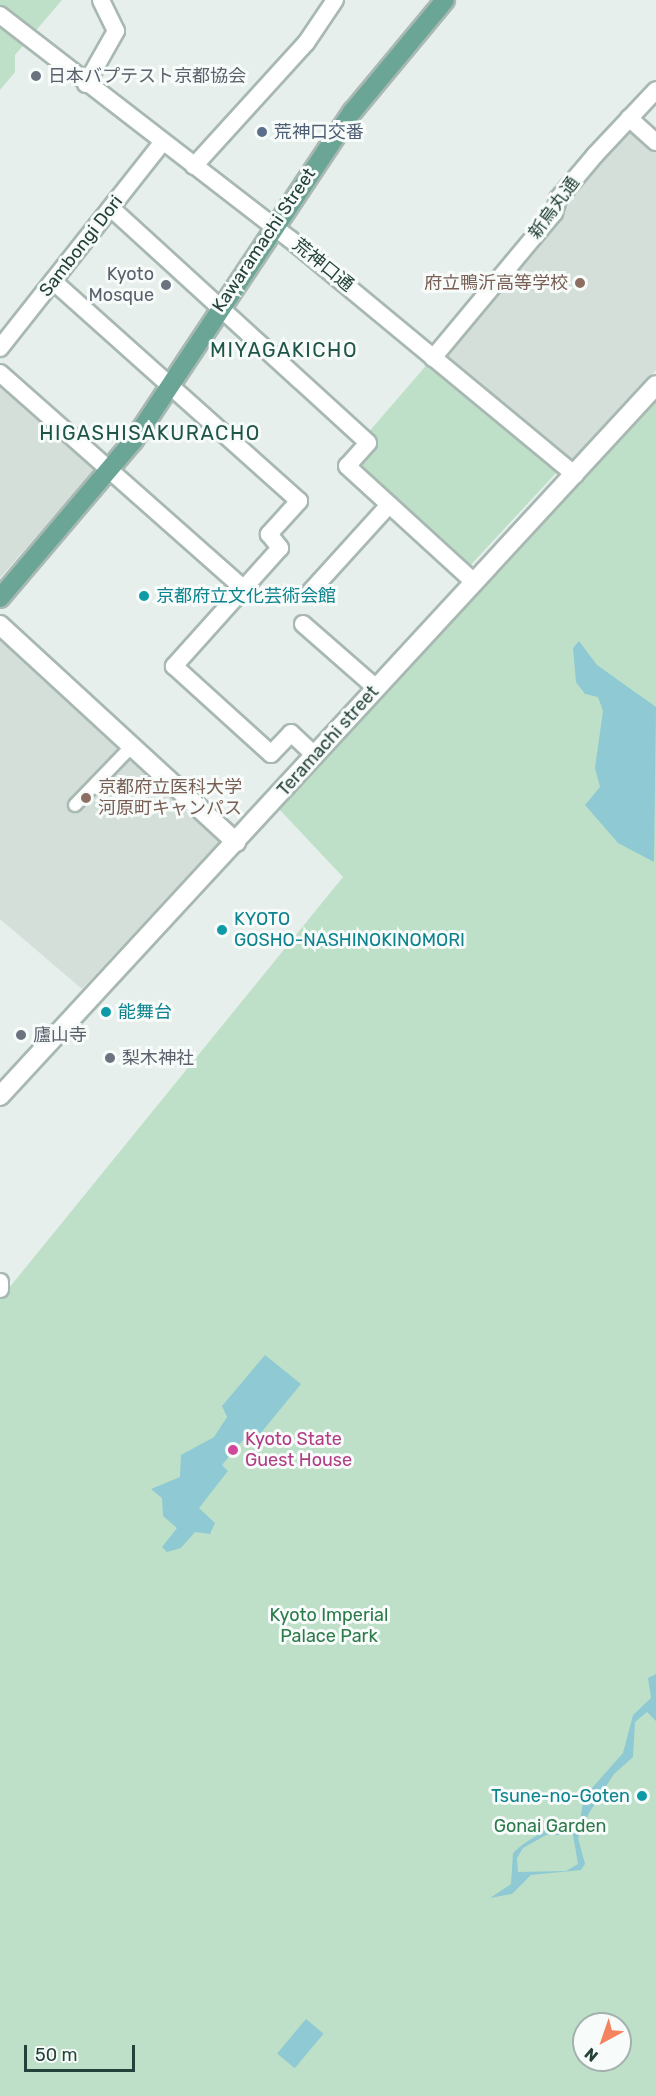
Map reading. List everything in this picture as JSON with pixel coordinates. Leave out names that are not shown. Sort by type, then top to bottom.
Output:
[{"type":"main road","name":"Kawaramachi Street","points":[[0,598],[110,469],[170,386],[272,225],[367,92],[445,0]]},
{"type":"street","points":[[86,84],[116,30],[101,0]]},
{"type":"street","points":[[194,166],[306,43],[335,0]]},
{"type":"street","name":"荒神口通","points":[[0,15],[162,143],[272,225],[575,475]]},
{"type":"street","name":"新烏丸通","points":[[433,358],[628,118],[656,90]]},
{"type":"street","points":[[628,118],[656,142]]},
{"type":"street","name":"Sambongi Dori","points":[[0,348],[162,143]]},
{"type":"street","points":[[111,208],[218,309],[368,443],[347,466],[474,582]]},
{"type":"street","points":[[54,281],[299,501],[269,534],[280,548],[174,666],[271,754],[291,733],[315,755]]},
{"type":"street","points":[[0,373],[243,588]]},
{"type":"street","name":"Teramachi street","points":[[0,1096],[656,385]]},
{"type":"street","points":[[310,592],[390,505]]},
{"type":"street","points":[[303,624],[376,688]]},
{"type":"street","points":[[0,625],[236,842]]},
{"type":"street","points":[[75,805],[132,746]]},
{"type":"street","points":[[0,1282],[0,1290]]},
{"type":"shaded area","name":"府立鴨沂高等学校","points":[[627,126],[656,151],[656,370],[573,464],[444,353],[565,213],[563,200]]},
{"type":"shaded area","points":[[0,379],[99,465],[0,578]]},
{"type":"shaded area","name":"京都府立医科大学 河原町キャンパス","points":[[0,635],[219,842],[82,989],[0,919]]},
{"type":"green space","points":[[0,0],[62,0],[15,55],[15,72],[0,90]]},
{"type":"green space","points":[[430,361],[557,472],[467,569],[355,467],[376,443],[367,434]]},
{"type":"green space","name":"Kyoto Imperial Palace Park","points":[[656,394],[656,2096],[0,2096],[0,1299],[343,877],[279,809]]},
{"type":"water","points":[[579,641],[597,665],[656,707],[654,862],[618,843],[585,805],[600,787],[595,768],[603,711],[598,697],[585,694],[576,682],[573,648]]},
{"type":"water","points":[[265,1355],[301,1384],[250,1446],[243,1440],[222,1465],[228,1471],[199,1508],[215,1523],[210,1534],[195,1532],[181,1548],[167,1552],[162,1547],[177,1528],[163,1516],[162,1498],[151,1489],[180,1477],[181,1455],[214,1437],[227,1417],[222,1406]]},
{"type":"water","points":[[656,1674],[656,1721],[647,1712],[635,1722],[633,1757],[614,1774],[589,1813],[578,1838],[585,1864],[581,1870],[531,1875],[512,1894],[490,1898],[511,1884],[513,1853],[522,1845],[545,1830],[566,1832],[579,1826],[584,1797],[623,1753],[633,1715],[651,1698],[648,1678]],"holes":[[[546,1835],[573,1835],[578,1864],[566,1871],[518,1872],[517,1858],[523,1848]]]},
{"type":"water","points":[[306,2019],[324,2034],[295,2068],[277,2053]]},
{"type":"place","name":"日本バプテスト京都協会","points":[[36,76]]},
{"type":"place","name":"荒神口交番","points":[[262,132]]},
{"type":"place","name":"府立鴨沂高等学校","points":[[580,283]]},
{"type":"place","name":"Kyoto Mosque","points":[[166,285]]},
{"type":"place","name":"京都府立文化芸術会館","points":[[144,596]]},
{"type":"place","name":"京都府立医科大学 河原町キャンパス","points":[[86,798]]},
{"type":"place","name":"KYOTO GOSHO-NASHINOKINOMORI","points":[[222,930]]},
{"type":"place","name":"能舞台","points":[[106,1012]]},
{"type":"place","name":"廬山寺","points":[[21,1035]]},
{"type":"place","name":"梨木神社","points":[[110,1058]]},
{"type":"place","name":"Kyoto State Guest House","points":[[233,1450]]},
{"type":"place","name":"Tsune-no-Goten","points":[[642,1796]]},
{"type":"district","name":"MIYAGAKICHO","points":[[284,350]]},
{"type":"district","name":"HIGASHISAKURACHO","points":[[150,433]]},
{"type":"park label","name":"Gonai Garden","points":[[550,1826]]}]
